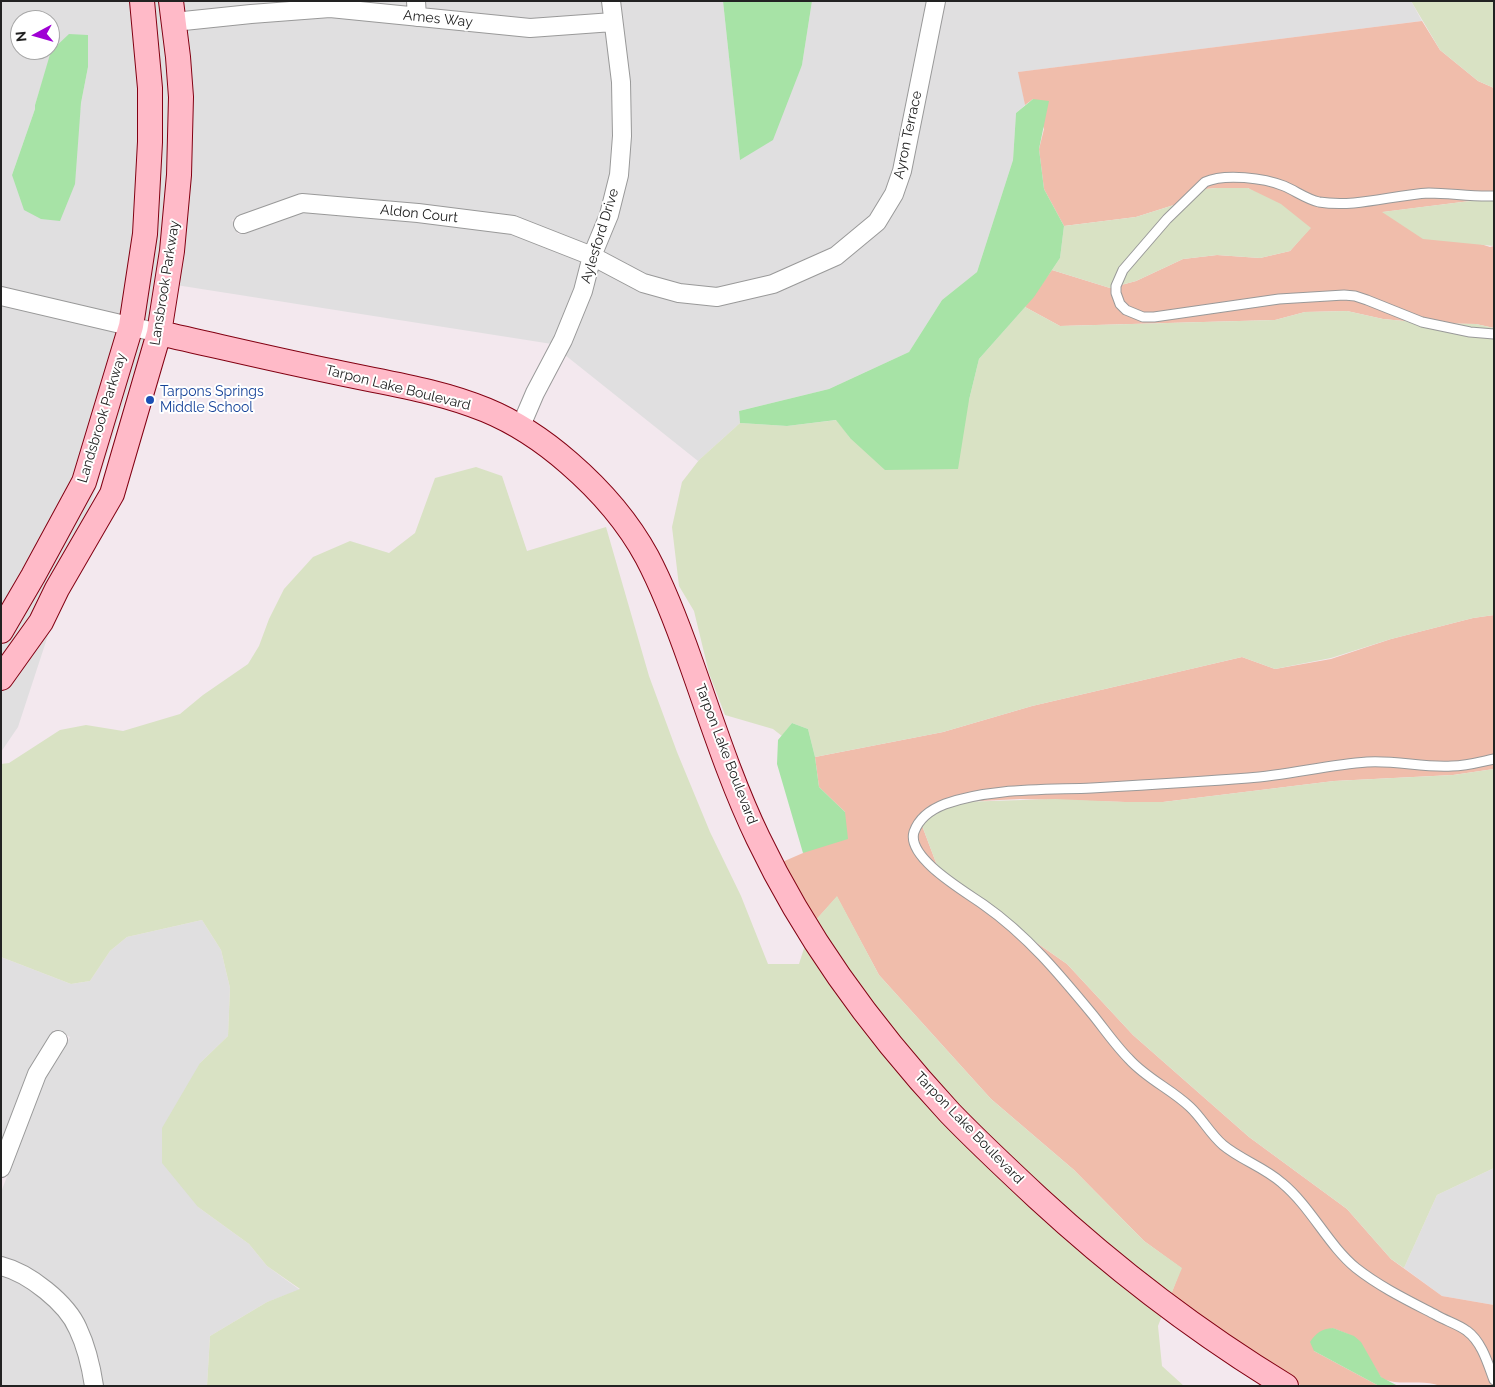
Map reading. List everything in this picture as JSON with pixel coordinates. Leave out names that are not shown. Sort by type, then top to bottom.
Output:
[{"type":"street","name":"Lansbrook Parkway","points":[[130,326],[145,234],[150,142],[150,88],[142,1]]},
{"type":"street","name":"Aylesford Drive","points":[[520,428],[535,393],[563,340],[583,291],[592,256],[609,215],[619,175],[622,136],[621,82],[611,1]]},
{"type":"street","name":"Ayron Terrace","points":[[592,256],[643,283],[679,293],[717,297],[773,284],[836,256],[877,222],[894,194],[902,171],[936,1]]},
{"type":"street","name":"Ames Way","points":[[172,12],[251,14],[330,8],[417,9],[530,28],[613,22]]},
{"type":"street","name":"Lansbrook Parkway","points":[[1,678],[41,622],[57,589],[112,494],[159,334],[172,251],[179,175],[181,97],[172,12]]},
{"type":"street","name":"Aldon Court","points":[[243,224],[302,203],[418,213],[513,225],[592,256]]},
{"type":"street","points":[[1,296],[159,334]]},
{"type":"street","name":"Landsbrook Parkway","points":[[7,623],[84,482],[130,326]]},
{"type":"street","name":"Tarpon Lake Boulevard","points":[[159,334],[446,397],[486,410],[520,428],[567,461],[592,485],[631,532],[646,555],[664,590],[737,792],[759,839],[791,901],[823,953],[859,1004],[912,1070],[951,1114],[1006,1169],[1070,1228],[1198,1329],[1286,1386]]},
{"type":"street","points":[[1,1168],[37,1074],[58,1040]]},
{"type":"street","points":[[1,1266],[12,1269],[34,1281],[62,1306],[78,1327],[90,1360],[94,1386]]},
{"type":"lane","points":[[1494,196],[1429,193],[1375,201],[1331,203],[1312,200],[1286,187],[1268,182],[1228,177],[1210,180],[1205,182],[1167,218],[1123,270],[1116,286],[1116,293],[1120,304],[1126,310],[1143,317],[1172,316],[1279,300],[1344,295],[1355,296],[1422,322],[1470,332],[1494,334]]},
{"type":"lane","points":[[1494,758],[1454,766],[1367,762],[1285,775],[1056,788],[994,794],[944,804],[932,810],[921,820],[914,831],[913,838],[919,854],[935,870],[1026,938],[1074,991],[1128,1058],[1142,1072],[1194,1111],[1220,1143],[1245,1160],[1260,1167],[1293,1192],[1354,1266],[1389,1289],[1467,1331],[1481,1349],[1494,1380]]},
{"type":"shaded area","points":[[1,1],[133,1],[141,88],[139,198],[123,316],[1,288]],"holes":[[[10,10],[60,10],[60,55],[88,67],[77,139],[12,175],[35,109],[49,60],[10,60]]]},
{"type":"shaded area","points":[[151,1],[162,1],[170,58],[168,214],[149,322],[140,320]]},
{"type":"shaded area","points":[[180,1],[321,1],[182,14]]},
{"type":"shaded area","points":[[336,1],[407,1],[408,8]]},
{"type":"shaded area","points":[[425,1],[602,1],[604,15],[530,20],[425,9]]},
{"type":"shaded area","points":[[620,1],[723,1],[740,159],[802,65],[812,1],[927,1],[894,170],[886,191],[870,217],[831,249],[770,277],[717,289],[681,286],[647,275],[604,253],[628,176],[631,136],[630,81]]},
{"type":"shaded area","points":[[723,1],[812,1],[802,65],[773,140],[740,160]]},
{"type":"shaded area","points":[[945,1],[1411,1],[1422,21],[1019,72],[1025,105],[1016,113],[1013,160],[977,272],[942,300],[909,352],[829,389],[739,411],[740,423],[698,461],[565,355],[591,294],[598,268],[719,304],[775,292],[883,228],[902,198],[911,172]]},
{"type":"shaded area","points":[[1411,1],[1494,1],[1494,88],[1478,81],[1440,50]]},
{"type":"shaded area","points":[[330,16],[410,25],[605,30],[613,83],[613,136],[610,174],[600,213],[587,245],[299,195],[232,220],[238,234],[303,211],[417,221],[511,233],[582,261],[574,289],[552,344],[176,285],[183,29]]},
{"type":"shaded area","points":[[1422,21],[1440,50],[1478,81],[1494,88],[1494,198],[1383,212],[1490,247],[1494,246],[1494,328],[1476,324],[1425,323],[1383,319],[1347,311],[1305,312],[1275,320],[1060,326],[1025,307],[1052,270],[1110,288],[1136,281],[1183,259],[1217,255],[1260,258],[1290,251],[1310,228],[1248,188],[1194,190],[1177,204],[1136,217],[1064,226],[1044,189],[1039,149],[1044,129],[1033,99],[1025,105],[1018,72]]},
{"type":"shaded area","points":[[69,34],[88,35],[88,67],[81,103],[75,184],[60,221],[41,219],[24,210],[12,175],[35,109],[48,60],[60,60],[60,42]]},
{"type":"shaded area","points":[[1033,99],[1049,101],[1039,149],[1044,189],[1064,226],[1060,258],[1034,297],[979,359],[969,400],[958,469],[885,470],[850,438],[836,420],[787,426],[740,423],[739,411],[829,389],[909,352],[942,300],[977,272],[1013,160],[1016,113]]},
{"type":"shaded area","points":[[1248,188],[1281,204],[1311,228],[1290,251],[1260,258],[1217,255],[1183,259],[1136,281],[1110,288],[1052,270],[1060,258],[1064,226],[1136,217],[1177,204],[1194,190]]},
{"type":"shaded area","points":[[1494,198],[1494,246],[1423,239],[1382,212]]},
{"type":"shaded area","points":[[1,304],[120,332],[75,479],[1,615]]},
{"type":"shaded area","points":[[1025,307],[1060,326],[1275,320],[1305,312],[1347,311],[1383,319],[1425,323],[1476,324],[1494,328],[1494,615],[1473,618],[1391,639],[1331,658],[1275,669],[1242,657],[1032,706],[943,732],[815,757],[808,729],[792,723],[782,736],[773,729],[725,715],[709,673],[694,611],[679,586],[672,527],[682,482],[699,460],[740,423],[787,426],[837,420],[850,438],[969,400],[979,359]]},
{"type":"shaded area","points":[[137,336],[145,338],[83,528],[1,664],[1,647],[16,625]]},
{"type":"shaded area","points":[[476,467],[502,476],[527,551],[606,527],[649,676],[677,752],[710,832],[741,896],[768,964],[799,964],[806,942],[852,1009],[1163,1313],[1158,1326],[1162,1366],[1184,1386],[207,1386],[210,1336],[267,1302],[300,1289],[267,1266],[249,1244],[198,1207],[162,1163],[162,1128],[200,1063],[228,1036],[230,988],[221,950],[202,920],[127,937],[110,951],[90,981],[71,984],[1,957],[1,764],[9,763],[60,730],[86,725],[123,731],[180,714],[203,695],[248,664],[259,646],[269,619],[284,589],[313,557],[350,541],[389,553],[415,533],[435,478]]},
{"type":"shaded area","points":[[1494,615],[1494,769],[1453,775],[1334,781],[1163,802],[1020,799],[959,802],[918,815],[941,876],[1067,964],[1133,1035],[1249,1137],[1347,1209],[1391,1259],[1442,1296],[1494,1305],[1494,1386],[1440,1386],[1383,1379],[1358,1341],[1332,1328],[1314,1351],[1379,1386],[1302,1386],[1268,1366],[1170,1297],[1181,1268],[1144,1241],[1074,1170],[991,1099],[879,975],[837,897],[814,922],[780,863],[803,853],[845,812],[819,787],[815,757],[943,732],[1032,706],[1242,657],[1275,669],[1331,659],[1391,639],[1473,618]]},
{"type":"shaded area","points":[[53,620],[18,727],[1,752],[1,693]]},
{"type":"shaded area","points":[[792,723],[808,729],[815,757],[819,787],[845,812],[848,839],[803,853],[777,764],[778,740]]},
{"type":"shaded area","points":[[1494,769],[1494,1168],[1437,1195],[1404,1268],[1391,1259],[1347,1209],[1249,1137],[1133,1035],[1067,964],[941,876],[918,815],[959,802],[1055,799],[1163,802],[1334,781],[1453,775]]},
{"type":"shaded area","points":[[837,896],[879,975],[991,1099],[1074,1170],[1144,1241],[1182,1268],[1170,1297],[1077,1222],[958,1109],[866,1000],[814,922]]},
{"type":"shaded area","points":[[202,920],[221,950],[230,988],[228,1036],[200,1063],[198,1207],[249,1244],[267,1266],[300,1290],[267,1302],[210,1336],[207,1386],[103,1386],[99,1359],[86,1325],[68,1300],[38,1274],[14,1261],[1,1258],[1,1192],[46,1077],[70,1037],[54,1030],[29,1072],[1,1144],[1,957],[71,984],[90,981],[110,951],[127,937]]},
{"type":"shaded area","points":[[1494,1168],[1494,1305],[1442,1296],[1404,1268],[1437,1195]]},
{"type":"shaded area","points":[[1,1274],[28,1287],[55,1311],[70,1331],[82,1362],[85,1386],[1,1386]]},
{"type":"shaded area","points":[[1333,1328],[1354,1336],[1361,1342],[1381,1377],[1398,1386],[1379,1386],[1314,1351],[1310,1342],[1314,1336],[1322,1330]]},
{"type":"place","name":"Tarpons Springs Middle School","points":[[150,400]]}]
